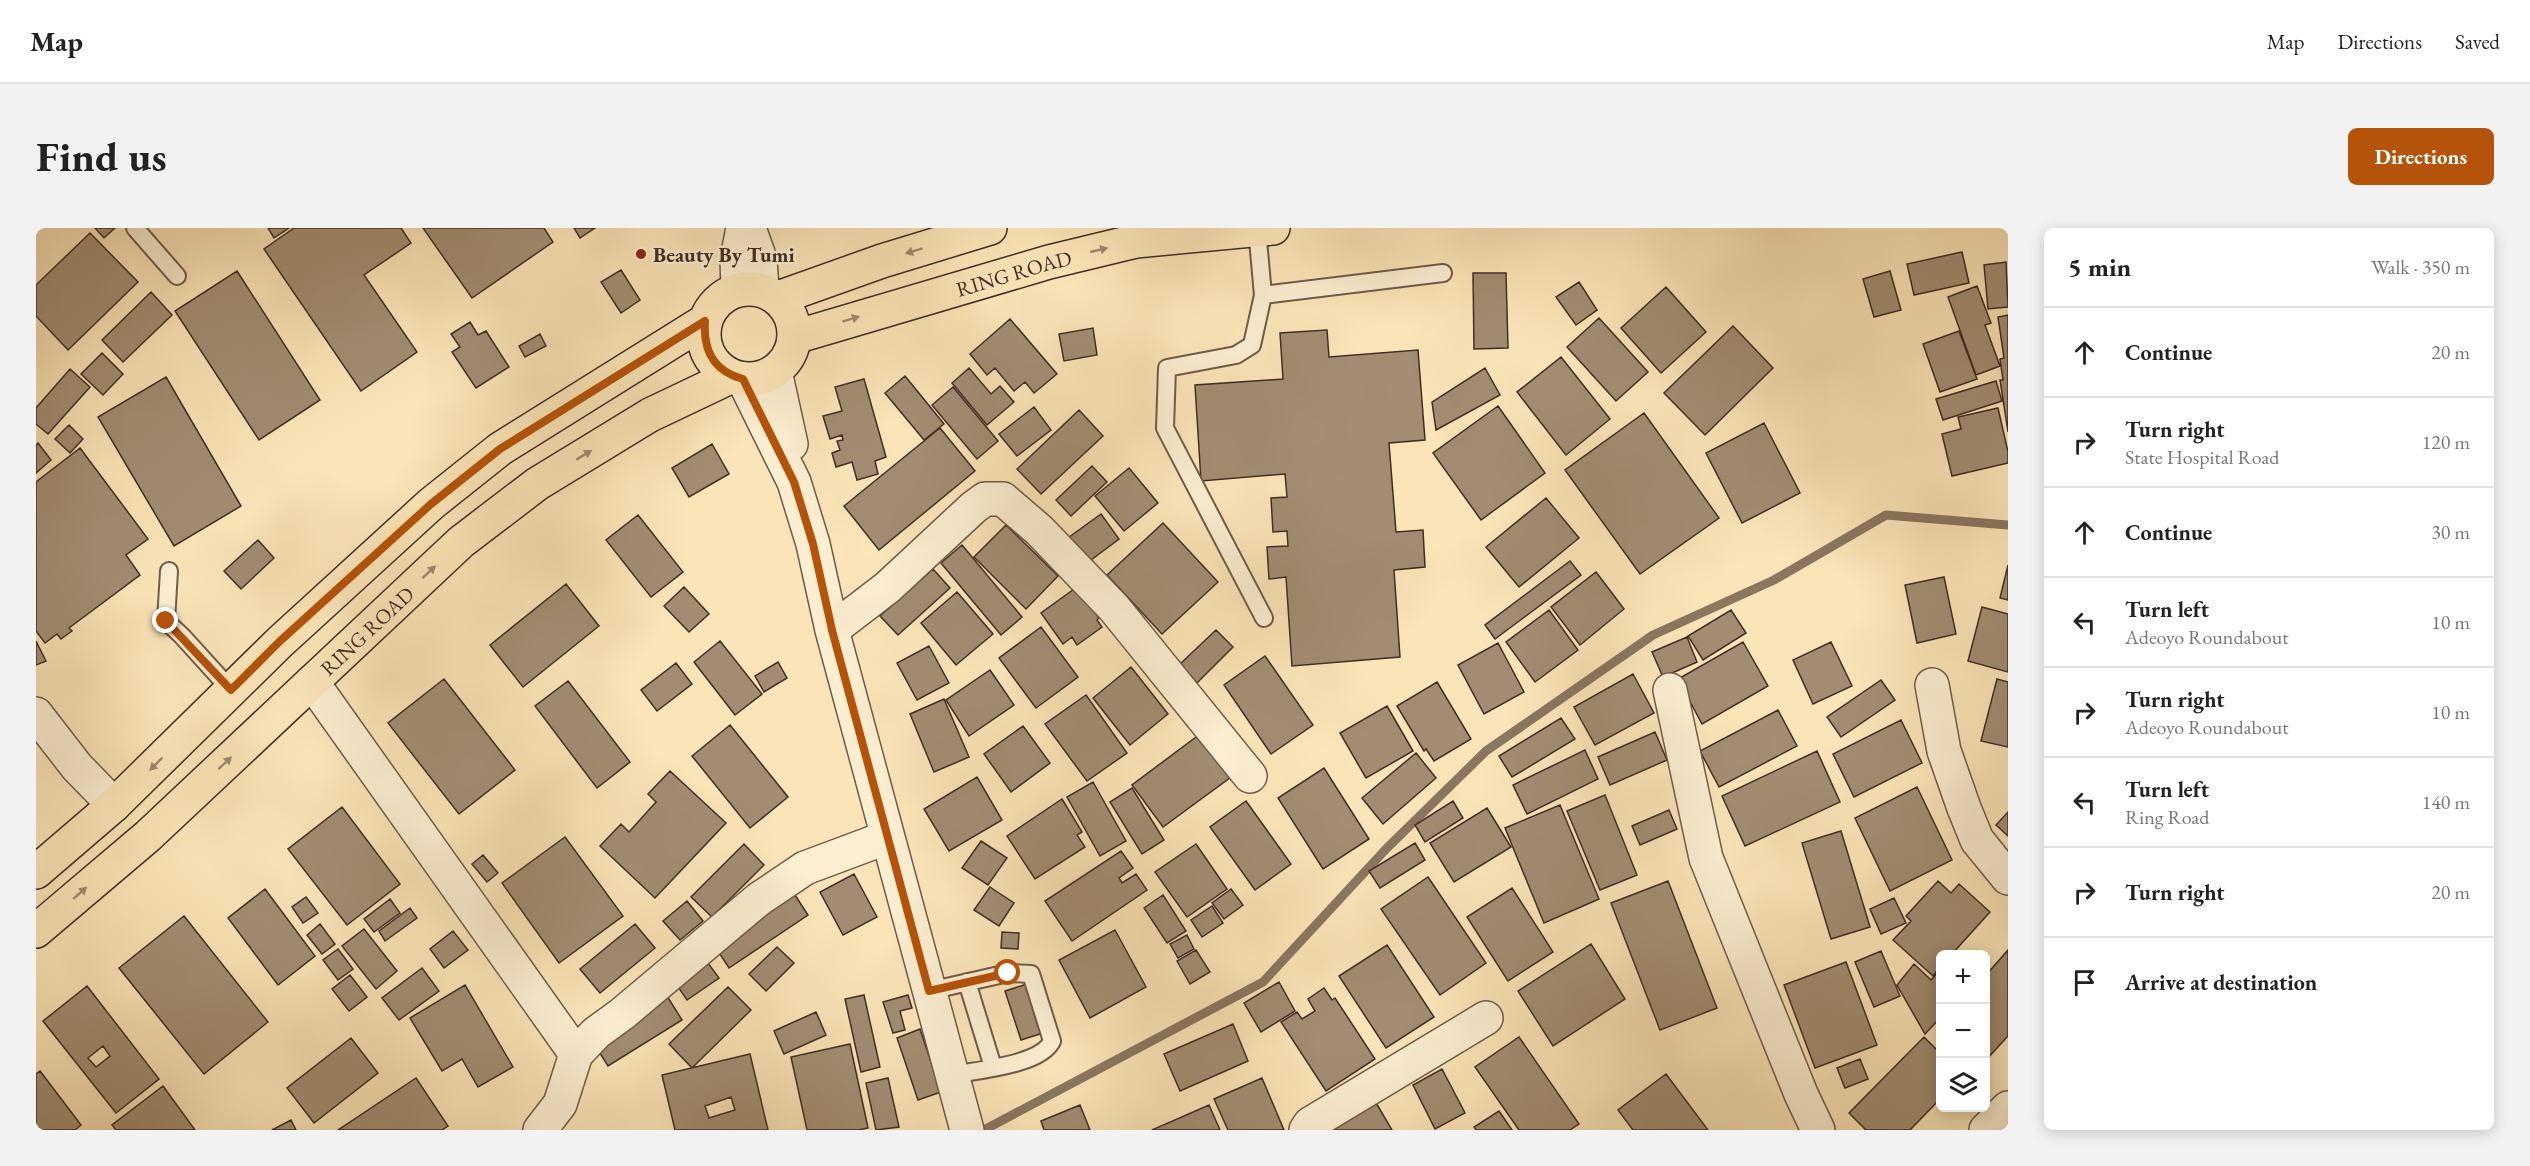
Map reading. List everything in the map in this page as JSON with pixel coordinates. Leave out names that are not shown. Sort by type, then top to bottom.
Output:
[{"type":"main road","points":[[760,292],[791,315],[795,337],[789,356],[775,371],[760,378],[737,377],[718,367],[708,354],[704,337],[705,321],[712,307],[724,296],[760,292],[882,261],[990,228]]},
{"type":"main road","name":"RING ROAD","points":[[795,337],[1015,271],[1114,246],[1136,241],[1265,228]]},
{"type":"main road","points":[[36,872],[114,805],[279,642],[431,504],[500,449],[705,321]]},
{"type":"main road","name":"RING ROAD","points":[[36,931],[148,836],[461,542],[537,484],[651,415],[737,377]]},
{"type":"street","points":[[743,228],[737,259],[760,292]]},
{"type":"street","points":[[749,228],[760,259],[760,292]]},
{"type":"street","points":[[775,371],[790,438],[794,482]]},
{"type":"street","points":[[737,377],[794,482],[813,544],[832,630],[966,1126]]},
{"type":"street","points":[[832,630],[888,587],[974,507],[985,499],[1003,499],[1039,530],[1114,608],[1250,776]]},
{"type":"street","points":[[312,682],[576,1054]]},
{"type":"street","points":[[1932,685],[1944,751],[1964,808],[1977,840],[2008,878]]},
{"type":"street","points":[[1670,690],[1706,858],[1801,1094],[1818,1130]]},
{"type":"street","points":[[36,714],[77,767],[114,805]]},
{"type":"street","points":[[540,1130],[560,1104],[576,1054],[596,1033],[622,1014],[759,899],[805,868],[888,837]]},
{"type":"street","points":[[1306,1130],[1310,1124],[1486,1017]]},
{"type":"street","points":[[1986,1130],[2008,1108]]},
{"type":"lane","points":[[135,228],[177,276]]},
{"type":"lane","points":[[1264,618],[1165,428],[1167,368],[1236,355],[1252,345],[1263,295],[1265,228]]},
{"type":"lane","points":[[1263,295],[1443,273]]},
{"type":"lane","points":[[169,571],[166,621],[231,690]]},
{"type":"lane","points":[[929,991],[1019,972],[1034,976],[1052,1041],[1046,1050],[1033,1058],[952,1075]]},
{"type":"lane","points":[[968,982],[993,1067]]},
{"type":"building","points":[[95,228],[115,228],[104,238]]},
{"type":"building","points":[[268,228],[289,228],[274,238]]},
{"type":"building","points":[[294,228],[401,228],[411,243],[364,275],[417,352],[361,391],[264,249]]},
{"type":"building","points":[[423,228],[544,228],[553,242],[472,298]]},
{"type":"building","points":[[574,228],[595,228],[580,238]]},
{"type":"building","points":[[90,233],[138,282],[68,350],[36,316],[36,285]]},
{"type":"building","points":[[1962,252],[1969,283],[1914,295],[1907,264]]},
{"type":"building","points":[[2006,262],[2008,307],[1988,309],[1984,265]]},
{"type":"building","points":[[621,270],[640,300],[621,313],[601,282]]},
{"type":"building","points":[[237,271],[320,400],[259,440],[175,311]]},
{"type":"building","points":[[1890,271],[1901,310],[1874,317],[1863,279]]},
{"type":"building","points":[[1473,273],[1506,273],[1508,348],[1474,349]]},
{"type":"building","points":[[1579,282],[1597,310],[1576,325],[1556,297]]},
{"type":"building","points":[[1977,286],[1991,323],[1985,325],[2000,366],[1976,375],[1948,297]]},
{"type":"building","points":[[1666,287],[1706,332],[1661,373],[1621,328]]},
{"type":"building","points":[[151,292],[172,315],[123,362],[102,340]]},
{"type":"building","points":[[2008,315],[2008,432],[2000,380],[2003,380],[2000,359],[2004,358],[1998,317]]},
{"type":"building","points":[[1599,318],[1648,372],[1616,401],[1567,347]]},
{"type":"building","points":[[1010,319],[1057,374],[1034,393],[1025,382],[1014,391],[995,368],[987,375],[970,354]]},
{"type":"building","points":[[470,322],[478,335],[486,331],[509,367],[476,388],[452,352],[460,347],[451,334]]},
{"type":"building","points":[[1733,326],[1773,368],[1705,435],[1664,393]]},
{"type":"building","points":[[1093,328],[1097,355],[1064,361],[1059,334]]},
{"type":"building","points":[[1327,330],[1329,357],[1418,350],[1425,440],[1389,443],[1396,532],[1423,530],[1425,567],[1394,570],[1400,657],[1292,666],[1286,577],[1269,579],[1267,547],[1288,546],[1287,531],[1273,532],[1271,498],[1287,497],[1285,474],[1201,481],[1195,385],[1283,379],[1280,333]]},
{"type":"building","points":[[1959,331],[1977,379],[1940,392],[1923,344]]},
{"type":"building","points":[[540,334],[546,346],[525,357],[519,346]]},
{"type":"building","points":[[102,353],[123,374],[103,395],[81,374]]},
{"type":"building","points":[[1561,357],[1610,419],[1566,455],[1517,392]]},
{"type":"building","points":[[969,368],[991,394],[1000,386],[1014,402],[987,425],[952,383]]},
{"type":"building","points":[[1485,368],[1500,395],[1436,430],[1432,402]]},
{"type":"building","points":[[70,369],[90,387],[48,434],[36,424],[36,408]]},
{"type":"building","points":[[905,376],[944,424],[924,440],[885,393]]},
{"type":"building","points":[[166,377],[241,506],[174,546],[98,417]]},
{"type":"building","points":[[864,379],[886,457],[875,461],[878,474],[857,480],[852,462],[836,467],[832,453],[840,450],[837,441],[843,440],[842,435],[830,439],[823,416],[842,411],[835,387]]},
{"type":"building","points":[[1996,381],[2002,401],[1943,420],[1936,399]]},
{"type":"building","points":[[953,387],[998,441],[977,459],[932,405]]},
{"type":"building","points":[[1498,406],[1545,473],[1481,520],[1433,453]]},
{"type":"building","points":[[1034,407],[1051,430],[1017,456],[999,434]]},
{"type":"building","points":[[1998,408],[2008,452],[2008,463],[1952,476],[1942,434],[1961,429],[1958,417]]},
{"type":"building","points":[[1079,410],[1103,436],[1041,494],[1017,469]]},
{"type":"building","points":[[1644,413],[1719,518],[1640,574],[1565,470]]},
{"type":"building","points":[[1764,423],[1800,493],[1742,523],[1706,453]]},
{"type":"building","points":[[69,425],[83,439],[70,453],[55,439]]},
{"type":"building","points":[[940,428],[975,471],[879,550],[844,506]]},
{"type":"building","points":[[38,443],[51,460],[36,473],[36,445]]},
{"type":"building","points":[[712,444],[729,474],[689,497],[672,468]]},
{"type":"building","points":[[80,448],[148,539],[126,555],[140,575],[69,628],[72,631],[61,639],[57,634],[45,643],[36,631],[36,482]]},
{"type":"building","points":[[1092,466],[1107,482],[1071,516],[1056,500]]},
{"type":"building","points":[[1129,468],[1158,503],[1124,531],[1095,496]]},
{"type":"building","points":[[1546,498],[1579,538],[1519,587],[1486,547]]},
{"type":"building","points":[[1101,514],[1119,539],[1087,563],[1068,538]]},
{"type":"building","points":[[638,515],[683,572],[651,597],[606,540]]},
{"type":"building","points":[[1163,523],[1218,582],[1162,634],[1107,575]]},
{"type":"building","points":[[1006,525],[1058,576],[1026,609],[974,557]]},
{"type":"building","points":[[258,540],[274,558],[241,589],[224,571]]},
{"type":"building","points":[[962,545],[1022,617],[1001,635],[941,563]]},
{"type":"building","points":[[1570,561],[1581,575],[1495,639],[1485,625]]},
{"type":"building","points":[[2008,565],[2008,600],[2000,598]]},
{"type":"building","points":[[933,569],[950,588],[898,635],[880,616]]},
{"type":"building","points":[[1596,572],[1624,609],[1580,645],[1551,607]]},
{"type":"building","points":[[1944,577],[1956,634],[1917,643],[1905,585]]},
{"type":"building","points":[[566,584],[599,626],[523,687],[490,645]]},
{"type":"building","points":[[684,587],[709,614],[689,632],[664,606]]},
{"type":"building","points":[[1077,587],[1099,618],[1097,620],[1102,627],[1077,645],[1072,637],[1063,644],[1041,613]]},
{"type":"building","points":[[957,592],[993,634],[956,665],[921,623]]},
{"type":"building","points":[[1982,607],[2008,614],[2008,672],[1968,661]]},
{"type":"building","points":[[1549,610],[1578,650],[1535,682],[1506,642]]},
{"type":"building","points":[[1731,610],[1746,633],[1703,660],[1688,636]]},
{"type":"building","points":[[1041,627],[1078,677],[1036,708],[999,658]]},
{"type":"building","points":[[1216,630],[1233,647],[1197,683],[1180,664]]},
{"type":"building","points":[[1687,637],[1697,662],[1663,677],[1652,652]]},
{"type":"building","points":[[36,641],[46,661],[36,665]]},
{"type":"building","points":[[720,641],[762,694],[735,715],[694,662]]},
{"type":"building","points":[[1743,642],[1768,686],[1702,724],[1678,679]]},
{"type":"building","points":[[1831,642],[1852,686],[1813,704],[1793,660]]},
{"type":"building","points":[[1498,643],[1524,692],[1484,714],[1458,665]]},
{"type":"building","points":[[929,646],[949,683],[917,700],[897,663]]},
{"type":"building","points":[[1265,656],[1313,725],[1271,754],[1224,685]]},
{"type":"building","points":[[778,662],[787,678],[764,692],[755,676]]},
{"type":"building","points":[[676,663],[692,684],[657,711],[641,690]]},
{"type":"building","points":[[1131,667],[1168,714],[1130,745],[1093,698]]},
{"type":"building","points":[[990,670],[1014,705],[969,736],[946,700]]},
{"type":"building","points":[[1633,674],[1654,713],[1595,745],[1574,707]]},
{"type":"building","points":[[444,679],[515,770],[459,814],[388,723]]},
{"type":"building","points":[[1997,679],[2008,682],[2008,747],[1981,741]]},
{"type":"building","points":[[1881,680],[1895,700],[1841,737],[1827,717]]},
{"type":"building","points":[[568,681],[630,762],[597,788],[535,706]]},
{"type":"building","points":[[1437,682],[1471,739],[1434,761],[1426,749],[1424,751],[1397,706]]},
{"type":"building","points":[[1086,695],[1127,753],[1087,781],[1045,724]]},
{"type":"building","points":[[944,699],[969,757],[934,772],[910,714]]},
{"type":"building","points":[[1387,706],[1413,751],[1366,778],[1340,733]]},
{"type":"building","points":[[1778,710],[1797,746],[1719,787],[1700,751]]},
{"type":"building","points":[[1561,718],[1575,739],[1512,777],[1499,756]]},
{"type":"building","points":[[1901,720],[1922,763],[1854,797],[1833,754]]},
{"type":"building","points":[[730,725],[788,797],[750,828],[692,756]]},
{"type":"building","points":[[1023,726],[1050,763],[1011,792],[984,754]]},
{"type":"building","points":[[1655,732],[1667,760],[1610,785],[1598,757]]},
{"type":"building","points":[[1200,734],[1231,777],[1163,827],[1132,785]]},
{"type":"building","points":[[1585,750],[1598,779],[1527,814],[1513,785]]},
{"type":"building","points":[[1817,751],[1840,802],[1745,846],[1722,796]]},
{"type":"building","points":[[1416,753],[1436,778],[1383,824],[1362,798]]},
{"type":"building","points":[[1324,768],[1369,839],[1323,869],[1278,798]]},
{"type":"building","points":[[670,771],[726,823],[655,898],[600,846],[621,824],[629,832],[656,802],[648,794]]},
{"type":"building","points":[[977,777],[1002,820],[949,851],[924,809]]},
{"type":"building","points":[[1093,782],[1126,841],[1100,856],[1067,797]]},
{"type":"building","points":[[1917,787],[1952,860],[1890,891],[1855,818]]},
{"type":"building","points":[[1132,788],[1164,840],[1142,854],[1110,802]]},
{"type":"building","points":[[1605,795],[1637,875],[1600,890],[1567,811]]},
{"type":"building","points":[[1062,799],[1082,832],[1077,835],[1085,847],[1035,879],[1007,836]]},
{"type":"building","points":[[1246,801],[1291,864],[1255,890],[1210,827]]},
{"type":"building","points":[[1453,801],[1463,818],[1425,842],[1415,825]]},
{"type":"building","points":[[1560,805],[1599,899],[1544,923],[1505,828]]},
{"type":"building","points":[[342,807],[400,884],[347,925],[288,849]]},
{"type":"building","points":[[1487,808],[1511,847],[1454,882],[1430,843]]},
{"type":"building","points":[[1669,810],[1677,829],[1640,845],[1632,826]]},
{"type":"building","points":[[2008,812],[2008,836],[1996,825]]},
{"type":"building","points":[[1841,831],[1870,927],[1831,939],[1802,843]]},
{"type":"building","points":[[565,837],[623,916],[559,963],[502,883]]},
{"type":"building","points":[[981,841],[1007,858],[988,885],[962,868]]},
{"type":"building","points":[[1415,843],[1425,860],[1380,888],[1369,871]]},
{"type":"building","points":[[744,844],[764,865],[712,917],[691,897]]},
{"type":"building","points":[[1196,844],[1227,889],[1187,917],[1155,872]]},
{"type":"building","points":[[1121,851],[1133,868],[1119,878],[1122,883],[1136,874],[1147,890],[1072,941],[1045,901]]},
{"type":"building","points":[[483,855],[498,873],[487,882],[472,864]]},
{"type":"building","points":[[854,874],[877,917],[843,935],[820,892]]},
{"type":"building","points":[[1428,877],[1486,963],[1440,995],[1381,909]]},
{"type":"building","points":[[1668,881],[1717,1008],[1660,1030],[1611,903]]},
{"type":"building","points":[[1938,881],[1951,893],[1959,884],[1990,912],[1956,950],[1936,950],[1936,972],[1933,976],[1893,940],[1911,921],[1906,916]]},
{"type":"building","points":[[990,887],[1014,903],[999,926],[974,910]]},
{"type":"building","points":[[1512,888],[1553,952],[1508,981],[1467,917]]},
{"type":"building","points":[[265,889],[315,956],[278,985],[228,918]]},
{"type":"building","points":[[1231,889],[1243,905],[1224,919],[1212,903]]},
{"type":"building","points":[[793,892],[808,915],[729,968],[714,945]]},
{"type":"building","points":[[1163,895],[1186,931],[1167,943],[1144,908]]},
{"type":"building","points":[[306,897],[318,913],[303,923],[292,907]]},
{"type":"building","points":[[1894,898],[1906,923],[1881,934],[1870,909]]},
{"type":"building","points":[[390,899],[400,913],[374,932],[364,919]]},
{"type":"building","points":[[687,901],[703,921],[680,940],[663,921]]},
{"type":"building","points":[[1212,906],[1223,923],[1202,937],[1191,920]]},
{"type":"building","points":[[410,908],[417,918],[385,941],[379,931]]},
{"type":"building","points":[[184,916],[268,1022],[204,1074],[119,968]]},
{"type":"building","points":[[320,924],[335,944],[322,954],[307,935]]},
{"type":"building","points":[[635,924],[655,948],[600,993],[580,969]]},
{"type":"building","points":[[364,929],[397,971],[376,989],[342,946]]},
{"type":"building","points":[[1115,930],[1146,987],[1090,1018],[1059,960]]},
{"type":"building","points":[[453,931],[468,950],[444,968],[430,949]]},
{"type":"building","points":[[1002,932],[1019,933],[1018,949],[1001,948]]},
{"type":"building","points":[[1187,935],[1194,949],[1178,958],[1170,944]]},
{"type":"building","points":[[1591,944],[1625,999],[1553,1046],[1518,991]]},
{"type":"building","points":[[1387,945],[1434,1017],[1386,1048],[1339,976]]},
{"type":"building","points":[[777,947],[794,963],[766,991],[749,974]]},
{"type":"building","points":[[338,949],[353,969],[338,980],[323,960]]},
{"type":"building","points":[[1196,950],[1210,972],[1190,984],[1177,961]]},
{"type":"building","points":[[2008,950],[2008,1036],[1990,1056],[1990,1004],[1990,970]]},
{"type":"building","points":[[1881,951],[1900,996],[1874,1007],[1855,962]]},
{"type":"building","points":[[705,959],[719,978],[687,1000],[674,981]]},
{"type":"building","points":[[1846,962],[1877,1045],[1815,1068],[1784,985]]},
{"type":"building","points":[[1914,964],[1931,980],[1936,974],[1936,1022],[1925,1034],[1897,985]]},
{"type":"building","points":[[422,968],[439,991],[399,1020],[382,998]]},
{"type":"building","points":[[350,975],[367,997],[349,1011],[332,989]]},
{"type":"building","points":[[1279,982],[1295,1011],[1261,1032],[1244,1003]]},
{"type":"building","points":[[1027,984],[1043,1033],[1021,1040],[1005,991]]},
{"type":"building","points":[[465,985],[513,1067],[478,1087],[462,1059],[442,1071],[410,1018]]},
{"type":"building","points":[[87,986],[159,1079],[116,1113],[43,1021]],"holes":[[[103,1046],[110,1056],[96,1067],[88,1058]]]},
{"type":"building","points":[[728,987],[751,1010],[692,1068],[669,1044]]},
{"type":"building","points":[[1324,988],[1332,1000],[1335,998],[1375,1059],[1326,1091],[1281,1022],[1297,1012],[1302,1019],[1315,1011],[1308,999]]},
{"type":"building","points":[[864,995],[880,1067],[861,1072],[845,999]]},
{"type":"building","points":[[908,995],[912,1008],[900,1011],[905,1030],[893,1033],[883,1002]]},
{"type":"building","points":[[667,996],[682,1020],[608,1066],[593,1042]]},
{"type":"building","points":[[816,1012],[826,1035],[784,1054],[774,1031]]},
{"type":"building","points":[[1233,1024],[1248,1061],[1180,1091],[1164,1054]]},
{"type":"building","points":[[920,1029],[941,1092],[918,1100],[897,1038]]},
{"type":"building","points":[[1519,1037],[1579,1124],[1570,1130],[1519,1130],[1475,1067]]},
{"type":"building","points":[[1924,1037],[1936,1049],[1936,1103],[1910,1130],[1866,1130],[1849,1113]]},
{"type":"building","points":[[351,1038],[378,1073],[314,1123],[287,1088]]},
{"type":"building","points":[[850,1044],[868,1128],[807,1130],[791,1057]]},
{"type":"building","points":[[750,1054],[768,1130],[675,1130],[662,1075]],"holes":[[[731,1097],[735,1110],[709,1118],[705,1106]]]},
{"type":"building","points":[[1860,1059],[1868,1079],[1845,1088],[1837,1068]]},
{"type":"building","points":[[1442,1069],[1465,1113],[1435,1129],[1413,1085]]},
{"type":"building","points":[[40,1071],[81,1125],[75,1130],[36,1130],[36,1074]]},
{"type":"building","points":[[1666,1074],[1708,1130],[1633,1130],[1618,1110]]},
{"type":"building","points":[[416,1078],[448,1126],[442,1130],[338,1130]]},
{"type":"building","points":[[888,1078],[899,1127],[876,1130],[866,1083]]},
{"type":"building","points":[[1262,1078],[1284,1130],[1228,1130],[1214,1099]]},
{"type":"building","points":[[163,1086],[195,1130],[116,1130],[112,1125]]},
{"type":"building","points":[[1375,1101],[1392,1130],[1328,1130]]},
{"type":"building","points":[[1080,1105],[1090,1130],[1044,1130],[1041,1121]]},
{"type":"building","points":[[1209,1105],[1220,1130],[1152,1130]]},
{"type":"building","points":[[1499,1111],[1512,1130],[1476,1130],[1474,1127]]},
{"type":"building","points":[[291,1120],[296,1130],[272,1130]]},
{"type":"waterway","points":[[984,1130],[1263,982],[1386,849],[1486,751],[1653,635],[1774,580],[1886,515],[2008,525]]},
{"type":"place","name":"Beauty By Tumi","points":[[641,254]]},
{"type":"route","points":[[166,621],[231,690],[279,642],[431,504],[500,449],[705,321],[704,337],[708,354],[718,367],[732,376],[743,379],[794,482],[813,544],[832,630],[929,991],[1008,973]]}]
